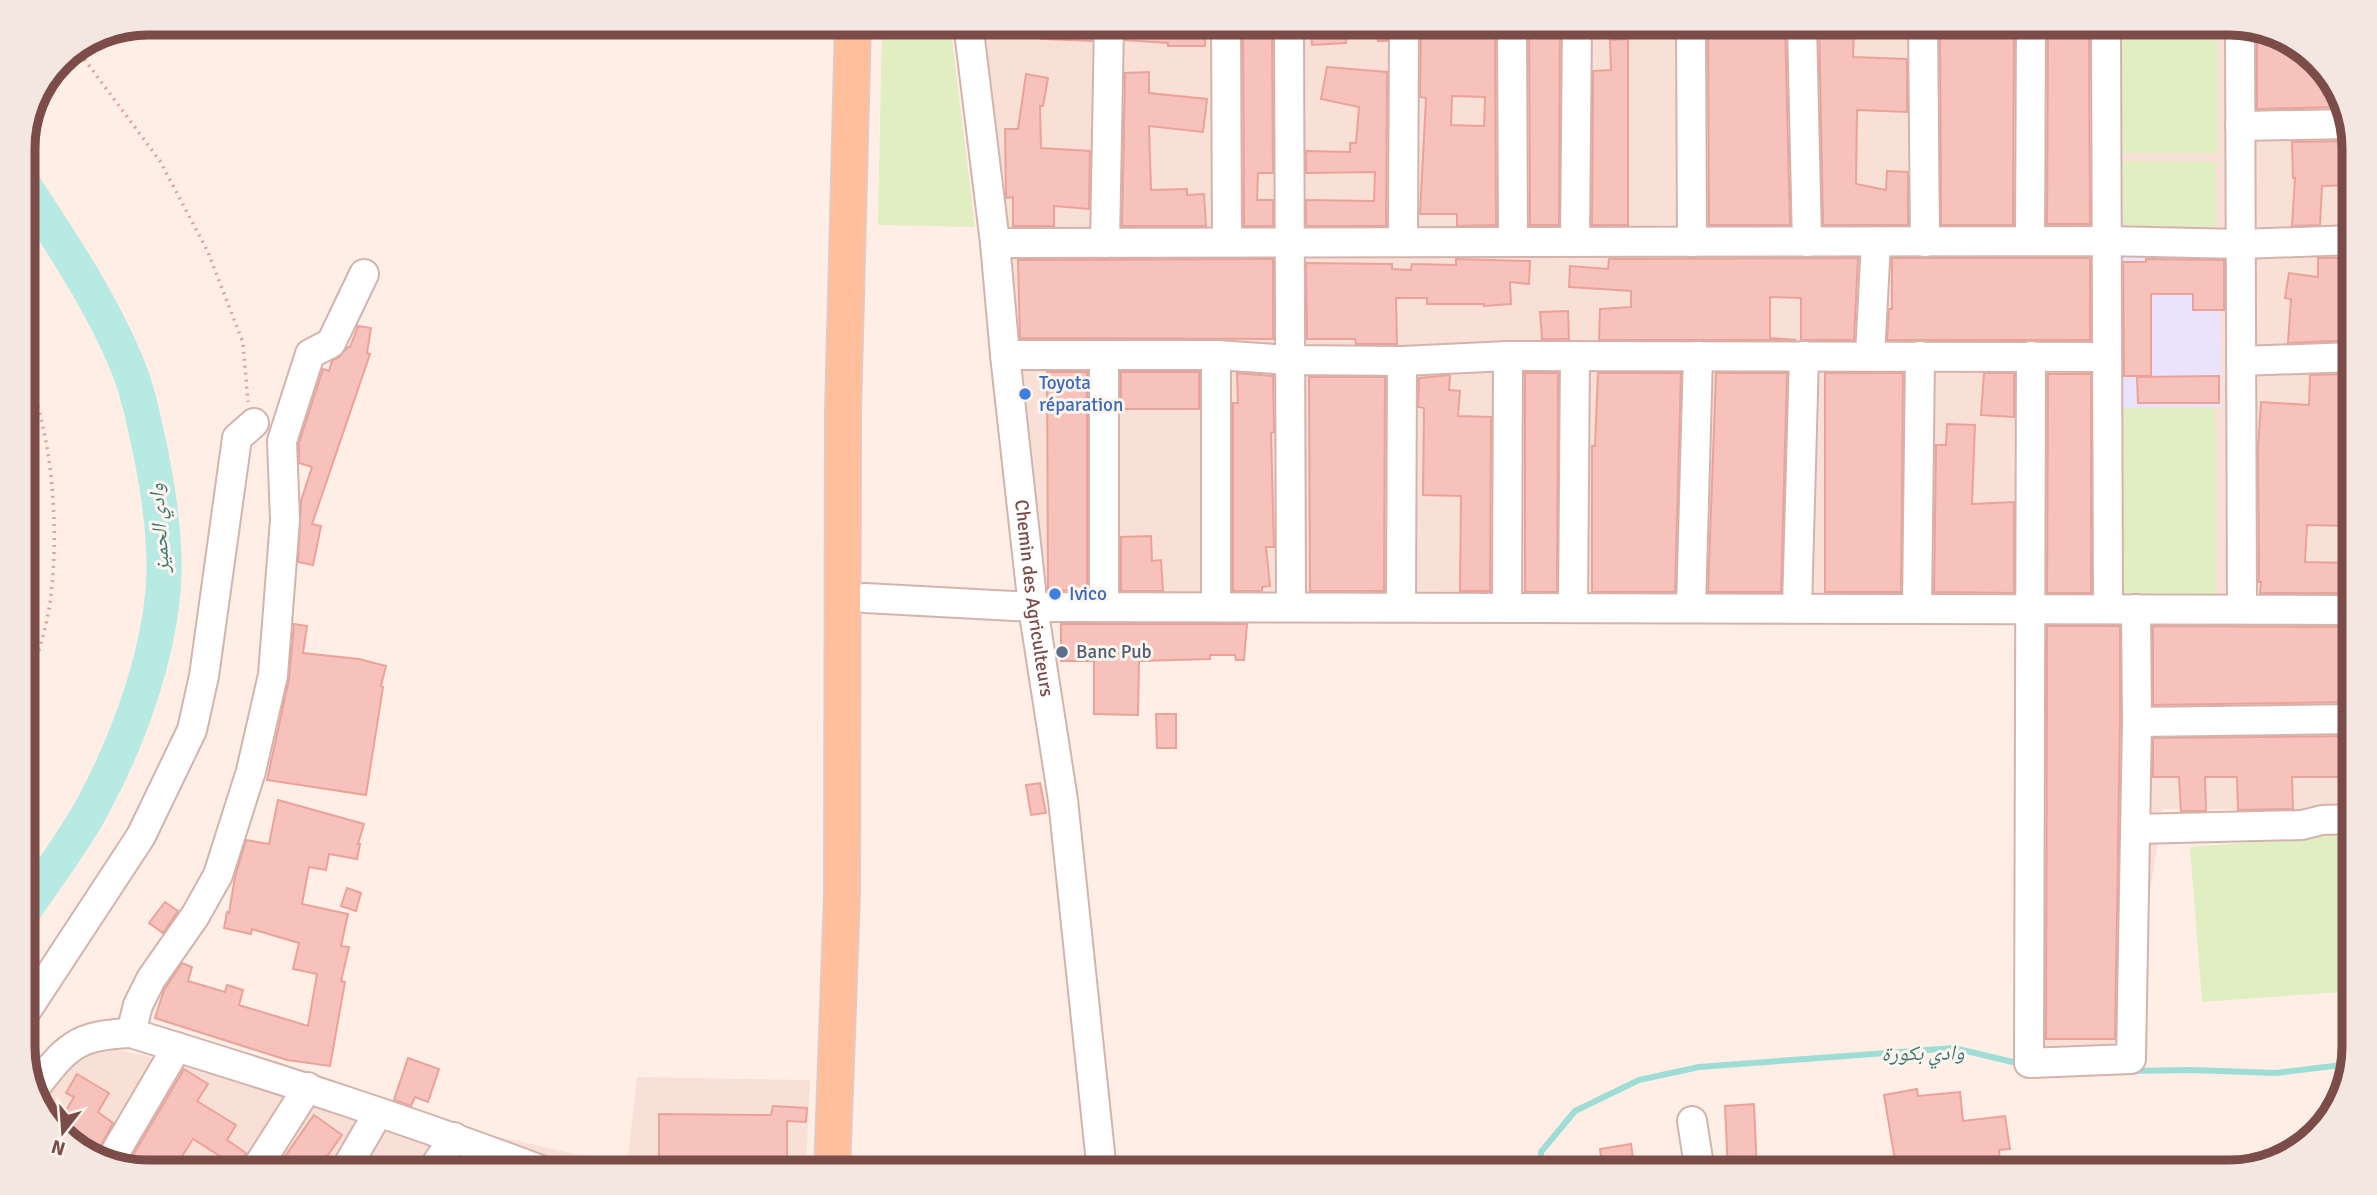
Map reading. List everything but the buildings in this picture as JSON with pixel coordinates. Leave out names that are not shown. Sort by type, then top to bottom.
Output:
[{"type":"main road","points":[[832,1160],[842,895],[844,413],[853,35]]},
{"type":"main road","points":[[853,1160],[862,896],[871,35]]},
{"type":"street","name":"Chemin des Agriculteurs","points":[[969,35],[995,243],[1033,607],[1063,800],[1101,1160]]},
{"type":"street","points":[[1105,243],[1109,35]]},
{"type":"street","points":[[1226,35],[1227,243]]},
{"type":"street","points":[[1289,35],[1291,606]]},
{"type":"street","points":[[1403,242],[1404,35]]},
{"type":"street","points":[[1512,35],[1513,242]]},
{"type":"street","points":[[1575,242],[1577,35]]},
{"type":"street","points":[[1691,35],[1692,242]]},
{"type":"street","points":[[1802,35],[1807,242]]},
{"type":"street","points":[[1923,35],[1925,242]]},
{"type":"street","points":[[2030,241],[2031,35]]},
{"type":"street","points":[[2106,35],[2108,609]]},
{"type":"street","points":[[2240,36],[2242,609]]},
{"type":"street","points":[[2240,126],[2340,124]]},
{"type":"street","points":[[995,243],[2107,241],[2241,244],[2342,240]]},
{"type":"street","points":[[1870,356],[1876,242]]},
{"type":"street","points":[[131,1033],[138,1005],[151,979],[195,916],[218,875],[251,771],[273,675],[285,520],[282,441],[310,354],[331,343],[364,274]]},
{"type":"street","points":[[1005,355],[1216,355],[1289,360],[1402,361],[1508,356],[2107,357]]},
{"type":"street","points":[[1104,355],[1104,606]]},
{"type":"street","points":[[1216,355],[1216,606]]},
{"type":"street","points":[[1507,607],[1508,356]]},
{"type":"street","points":[[1573,607],[1575,356]]},
{"type":"street","points":[[1691,608],[1698,356]]},
{"type":"street","points":[[1797,608],[1804,356]]},
{"type":"street","points":[[1917,608],[1920,356]]},
{"type":"street","points":[[2031,356],[2029,1063],[2131,1059],[2137,722],[2136,609]]},
{"type":"street","points":[[2241,361],[2342,357]]},
{"type":"street","points":[[1401,607],[1402,361]]},
{"type":"street","points":[[35,998],[141,836],[192,730],[210,635],[237,438],[254,424]]},
{"type":"street","points":[[865,598],[1033,607],[2342,610]]},
{"type":"street","points":[[2137,722],[2342,719]]},
{"type":"street","points":[[2135,829],[2302,825],[2322,820],[2342,819]]},
{"type":"street","points":[[40,1081],[55,1062],[80,1041],[107,1034],[131,1033],[308,1087],[514,1160]]},
{"type":"street","points":[[114,1154],[177,1047]]},
{"type":"street","points":[[262,1160],[308,1087]]},
{"type":"street","points":[[351,1160],[378,1113]]},
{"type":"street","points":[[1692,1121],[1698,1160]]},
{"type":"street","points":[[439,1160],[454,1137]]},
{"type":"path","points":[[82,56],[160,161],[208,252],[243,343],[249,410],[254,424]]},
{"type":"path","points":[[35,393],[48,454],[54,530],[51,595],[35,665]]},
{"type":"shaded area","points":[[986,35],[2230,35],[2266,41],[2292,54],[2314,73],[2336,111],[2342,140],[2342,810],[2163,809],[2122,1072],[2029,1063],[2031,609],[1033,607]]},
{"type":"shaded area","points":[[2220,254],[2221,407],[2116,408],[2116,255]]},
{"type":"shaded area","points":[[80,1041],[601,1160],[133,1159],[98,1148],[73,1132],[54,1110],[43,1089]]},
{"type":"shaded area","points":[[637,1077],[810,1080],[807,1160],[628,1160]]},
{"type":"green space","points":[[882,35],[951,35],[975,227],[878,225]]},
{"type":"green space","points":[[2117,35],[2217,35],[2217,153],[2117,153]]},
{"type":"green space","points":[[2120,161],[2216,162],[2215,227],[2120,226]]},
{"type":"green space","points":[[2215,407],[2216,596],[2117,596],[2116,408]]},
{"type":"green space","points":[[2342,835],[2342,992],[2202,1002],[2190,847]]},
{"type":"waterway","name":"وادي الحميز","points":[[35,203],[95,299],[130,372],[154,469],[164,560],[162,604],[157,634],[130,724],[85,820],[35,895]]},
{"type":"waterway","name":"وادي بكورة","points":[[1541,1160],[1541,1152],[1575,1111],[1639,1080],[1699,1067],[1954,1048],[2021,1064]]},
{"type":"waterway","name":"وادي بكورة","points":[[2129,1071],[2276,1073],[2340,1065]]},
{"type":"place","name":"Toyota réparation","points":[[1025,394]]},
{"type":"place","name":"Ivico","points":[[1055,594]]},
{"type":"place","name":"Banc Pub","points":[[1062,652]]}]
